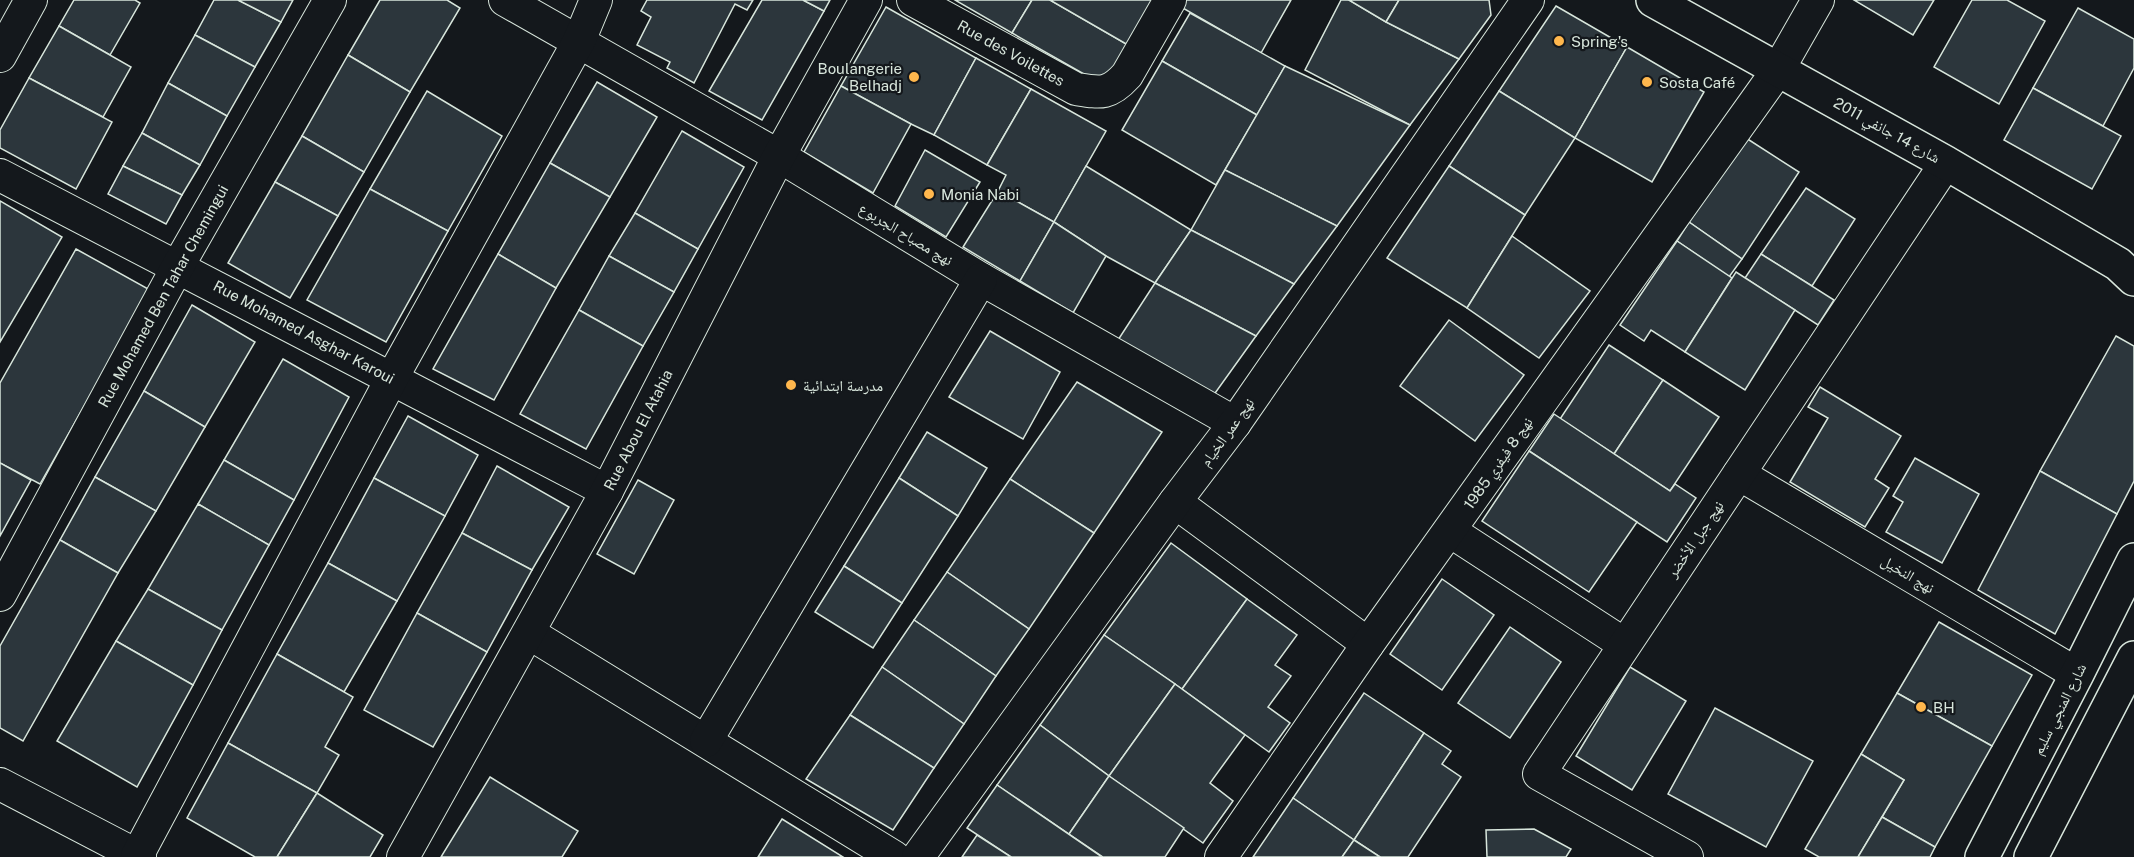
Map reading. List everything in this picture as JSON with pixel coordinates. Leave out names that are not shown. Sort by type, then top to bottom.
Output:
[{"type":"main road","name":"شارع 14 جانفي 2011","points":[[1653,0],[1946,164],[2129,270]]},
{"type":"main road","name":"شارع المنجي سليم","points":[[1982,857],[2134,560]]},
{"type":"main road","points":[[2031,857],[2134,658]]},
{"type":"street","points":[[0,56],[31,0]]},
{"type":"street","name":"Rue Mohamed Ben Tahar Chemingui","points":[[0,595],[178,266],[330,0]]},
{"type":"street","points":[[505,0],[579,41]]},
{"type":"street","points":[[0,784],[139,856],[392,378],[579,41],[596,0]]},
{"type":"street","name":"Rue Abou El Atahia","points":[[404,857],[607,491],[779,156],[866,0]]},
{"type":"street","name":"Rue des Voilettes","points":[[913,0],[1076,89],[1097,92],[1108,91],[1118,85],[1127,75],[1170,0]]},
{"type":"street","name":"نهج عمر الخيام","points":[[918,857],[1175,502],[1235,423],[1528,0]]},
{"type":"street","name":"نهج 8 فيفري 1985","points":[[1221,857],[1368,644],[1778,70],[1818,0]]},
{"type":"street","name":"نهج مصباح الجربوع","points":[[579,41],[779,156],[981,279],[1235,423]]},
{"type":"street","name":"نهج جبل الأخضر","points":[[1687,857],[1539,774],[1946,164]]},
{"type":"street","name":"Rue Mohamed Asghar Karoui","points":[[0,175],[607,491]]},
{"type":"street","points":[[706,741],[981,279]]},
{"type":"street","name":"نهج النخيل","points":[[1739,474],[2077,674]]},
{"type":"street","points":[[1175,502],[1368,644]]},
{"type":"street","points":[[1450,531],[1624,644]]},
{"type":"street","points":[[529,633],[894,857]]},
{"type":"building","points":[[74,0],[135,0],[140,3],[110,55],[59,26]]},
{"type":"building","points":[[214,0],[238,0],[281,22],[255,67],[195,35]]},
{"type":"building","points":[[238,0],[293,0],[281,22]]},
{"type":"building","points":[[380,0],[447,0],[460,8],[410,92],[348,55]]},
{"type":"building","points":[[647,0],[753,0],[747,10],[735,4],[694,83],[667,68],[670,62],[637,45],[651,17],[641,11]]},
{"type":"building","points":[[762,0],[803,0],[824,11],[762,120],[709,91]]},
{"type":"building","points":[[803,0],[830,0],[824,11]]},
{"type":"building","points":[[955,0],[1032,0],[1012,33]]},
{"type":"building","points":[[1032,0],[1050,0],[1128,45],[1105,86],[1012,33]]},
{"type":"building","points":[[1050,0],[1153,0],[1128,45]]},
{"type":"building","points":[[1185,0],[1291,0],[1261,53],[1181,7]]},
{"type":"building","points":[[1341,0],[1349,0],[1386,22],[1459,59],[1410,125],[1305,70]]},
{"type":"building","points":[[1349,0],[1399,0],[1386,22]]},
{"type":"building","points":[[1399,0],[1489,0],[1491,15],[1459,59],[1386,22]]},
{"type":"building","points":[[1854,0],[1934,0],[1913,35]]},
{"type":"building","points":[[1972,0],[2007,0],[2045,21],[1999,104],[1934,67]]},
{"type":"building","points":[[1556,6],[1627,47],[1575,138],[1499,91]]},
{"type":"building","points":[[886,7],[976,58],[934,135],[841,86]]},
{"type":"building","points":[[2078,8],[2134,39],[2134,68],[2103,126],[2033,88]]},
{"type":"building","points":[[1190,13],[1285,66],[1257,115],[1162,61]]},
{"type":"building","points":[[59,26],[131,67],[103,117],[29,78]]},
{"type":"building","points":[[195,35],[255,67],[227,116],[168,83]]},
{"type":"building","points":[[1627,47],[1704,92],[1652,182],[1575,138]]},
{"type":"building","points":[[348,55],[410,92],[364,172],[302,136]]},
{"type":"building","points":[[976,58],[1031,89],[987,165],[934,135]]},
{"type":"building","points":[[1162,61],[1257,115],[1216,185],[1122,130]]},
{"type":"building","points":[[1285,66],[1410,125],[1337,226],[1225,170]]},
{"type":"building","points":[[29,78],[112,122],[76,189],[0,148],[0,130]]},
{"type":"building","points":[[597,82],[657,117],[610,197],[550,163]]},
{"type":"building","points":[[168,83],[227,116],[200,165],[142,133]]},
{"type":"building","points":[[841,86],[911,124],[873,193],[804,152]]},
{"type":"building","points":[[2033,88],[2121,136],[2092,189],[2004,140]]},
{"type":"building","points":[[1031,89],[1106,131],[1054,222],[998,191],[1006,175],[987,165]]},
{"type":"building","points":[[427,91],[502,136],[448,231],[370,189]]},
{"type":"building","points":[[1499,91],[1575,138],[1525,215],[1449,166]]},
{"type":"building","points":[[682,131],[744,167],[698,249],[635,213]]},
{"type":"building","points":[[142,133],[200,165],[182,195],[123,166]]},
{"type":"building","points":[[302,136],[364,172],[338,216],[275,182]]},
{"type":"building","points":[[1746,138],[1799,172],[1742,259],[1689,222]]},
{"type":"building","points":[[925,150],[980,182],[946,237],[895,206]]},
{"type":"building","points":[[550,163],[610,197],[556,288],[498,254]]},
{"type":"building","points":[[123,166],[182,195],[166,224],[108,194]]},
{"type":"building","points":[[1086,166],[1191,230],[1155,283],[1106,256],[1054,222]]},
{"type":"building","points":[[1449,166],[1525,215],[1467,308],[1387,258]]},
{"type":"building","points":[[1225,170],[1337,226],[1294,284],[1191,230]]},
{"type":"building","points":[[275,182],[338,216],[290,298],[228,263]]},
{"type":"building","points":[[1806,188],[1855,219],[1812,286],[1761,254]]},
{"type":"building","points":[[370,189],[448,231],[386,342],[307,300]]},
{"type":"building","points":[[998,191],[1054,222],[1020,281],[963,247]]},
{"type":"building","points":[[0,201],[62,237],[0,342]]},
{"type":"building","points":[[635,213],[698,249],[674,292],[609,256]]},
{"type":"building","points":[[1054,222],[1106,256],[1073,313],[1020,281]]},
{"type":"building","points":[[1689,222],[1742,259],[1729,277],[1677,241]]},
{"type":"building","points":[[1191,230],[1294,284],[1256,336],[1155,283]]},
{"type":"building","points":[[1512,236],[1590,291],[1539,358],[1467,308]]},
{"type":"building","points":[[1677,241],[1732,278],[1685,352],[1651,330],[1644,341],[1620,325]]},
{"type":"building","points":[[76,249],[150,290],[40,484],[0,463],[0,383]]},
{"type":"building","points":[[498,254],[556,288],[494,400],[433,369]]},
{"type":"building","points":[[1761,254],[1834,300],[1818,325],[1745,278]]},
{"type":"building","points":[[609,256],[674,292],[643,346],[579,310]]},
{"type":"building","points":[[1736,272],[1795,310],[1745,390],[1685,352]]},
{"type":"building","points":[[1155,283],[1256,336],[1213,396],[1118,340]]},
{"type":"building","points":[[192,305],[255,342],[205,427],[144,391]]},
{"type":"building","points":[[579,310],[643,346],[586,449],[520,414]]},
{"type":"building","points":[[1449,320],[1524,375],[1475,441],[1400,386]]},
{"type":"building","points":[[990,331],[1060,372],[1023,439],[949,397]]},
{"type":"building","points":[[2116,336],[2134,346],[2134,481],[2117,514],[2040,471]]},
{"type":"building","points":[[1609,345],[1663,380],[1614,454],[1560,419]]},
{"type":"building","points":[[283,359],[349,397],[294,500],[224,460]]},
{"type":"building","points":[[1663,380],[1719,417],[1670,491],[1614,454]]},
{"type":"building","points":[[1077,382],[1162,432],[1094,533],[1010,479]]},
{"type":"building","points":[[1820,387],[1901,436],[1875,479],[1889,488],[1865,527],[1790,482],[1828,418],[1808,407]]},
{"type":"building","points":[[144,391],[205,427],[156,511],[95,477]]},
{"type":"building","points":[[1554,414],[1670,491],[1675,484],[1696,498],[1667,542],[1529,451]]},
{"type":"building","points":[[408,416],[478,455],[445,516],[374,478]]},
{"type":"building","points":[[927,432],[987,468],[958,516],[899,478]]},
{"type":"building","points":[[1529,451],[1637,522],[1589,592],[1482,521]]},
{"type":"building","points":[[1915,458],[1979,494],[1942,563],[1886,532],[1903,502],[1893,496]]},
{"type":"building","points":[[224,460],[294,500],[269,545],[198,504]]},
{"type":"building","points":[[0,463],[31,480],[0,536]]},
{"type":"building","points":[[497,466],[569,507],[532,570],[462,533]]},
{"type":"building","points":[[2040,471],[2117,514],[2055,634],[1978,590]]},
{"type":"building","points":[[95,477],[156,511],[118,573],[60,540]]},
{"type":"building","points":[[374,478],[445,516],[397,601],[328,563]]},
{"type":"building","points":[[899,478],[958,516],[902,603],[844,566]]},
{"type":"building","points":[[1010,479],[1094,533],[1029,629],[947,572]]},
{"type":"building","points":[[638,480],[674,500],[634,574],[597,554]]},
{"type":"building","points":[[198,504],[269,545],[222,630],[148,589]]},
{"type":"building","points":[[462,533],[532,570],[487,652],[417,613]]},
{"type":"building","points":[[60,540],[118,573],[23,741],[0,728],[0,646]]},
{"type":"building","points":[[1171,543],[1247,599],[1182,689],[1104,635]]},
{"type":"building","points":[[328,563],[397,601],[344,692],[277,654]]},
{"type":"building","points":[[844,566],[902,603],[873,648],[815,612]]},
{"type":"building","points":[[947,572],[1029,629],[996,676],[914,620]]},
{"type":"building","points":[[1442,579],[1494,615],[1442,690],[1390,654]]},
{"type":"building","points":[[148,589],[222,630],[193,685],[116,641]]},
{"type":"building","points":[[1247,599],[1297,635],[1275,665],[1291,676],[1268,707],[1290,723],[1269,752],[1182,689]]},
{"type":"building","points":[[417,613],[487,652],[433,747],[364,710]]},
{"type":"building","points":[[914,620],[996,676],[964,724],[882,667]]},
{"type":"building","points":[[1939,622],[2032,675],[1992,746],[1897,693]]},
{"type":"building","points":[[1510,627],[1561,662],[1510,738],[1458,703]]},
{"type":"building","points":[[1104,635],[1175,684],[1109,776],[1040,725]]},
{"type":"building","points":[[116,641],[193,685],[137,787],[57,741]]},
{"type":"building","points":[[277,654],[353,697],[325,747],[339,755],[317,793],[228,743]]},
{"type":"building","points":[[882,667],[964,724],[934,768],[850,715]]},
{"type":"building","points":[[1630,667],[1686,701],[1632,790],[1576,756]]},
{"type":"building","points":[[1175,684],[1245,735],[1210,783],[1233,801],[1203,843],[1109,776]]},
{"type":"building","points":[[1364,693],[1424,733],[1354,840],[1293,798]]},
{"type":"building","points":[[1897,693],[1992,746],[1935,847],[1882,817],[1904,780],[1861,754]]},
{"type":"building","points":[[1715,708],[1813,761],[1766,847],[1668,794]]},
{"type":"building","points":[[850,715],[934,768],[893,830],[806,779]]},
{"type":"building","points":[[1040,725],[1109,776],[1069,834],[997,785]]},
{"type":"building","points":[[1424,733],[1451,751],[1442,764],[1461,777],[1408,857],[1380,857],[1354,840]]},
{"type":"building","points":[[228,743],[317,793],[277,857],[255,857],[187,818]]},
{"type":"building","points":[[1861,754],[1904,780],[1858,857],[1819,857],[1805,849]]},
{"type":"building","points":[[1109,776],[1184,828],[1165,857],[1103,857],[1069,834]]},
{"type":"building","points":[[490,777],[578,831],[562,857],[441,857]]},
{"type":"building","points":[[997,785],[1102,857],[1011,857],[967,828]]},
{"type":"building","points":[[317,793],[383,835],[370,857],[277,857]]},
{"type":"building","points":[[1293,798],[1354,840],[1342,857],[1253,857]]},
{"type":"building","points":[[1882,817],[1935,847],[1930,857],[1858,857]]},
{"type":"building","points":[[782,819],[843,857],[758,857]]},
{"type":"building","points":[[1534,829],[1571,849],[1566,857],[1487,857],[1486,830]]},
{"type":"building","points":[[977,835],[1011,857],[962,857]]},
{"type":"building","points":[[1354,840],[1380,857],[1342,857]]},
{"type":"place","name":"Spring's","points":[[1559,41]]},
{"type":"place","name":"Boulangerie Belhadj","points":[[914,77]]},
{"type":"place","name":"Sosta Café","points":[[1647,82]]},
{"type":"place","name":"Monia Nabi","points":[[929,194]]},
{"type":"place","name":"مدرسة ابتدائية","points":[[791,385]]},
{"type":"place","name":"BH","points":[[1921,707]]}]
